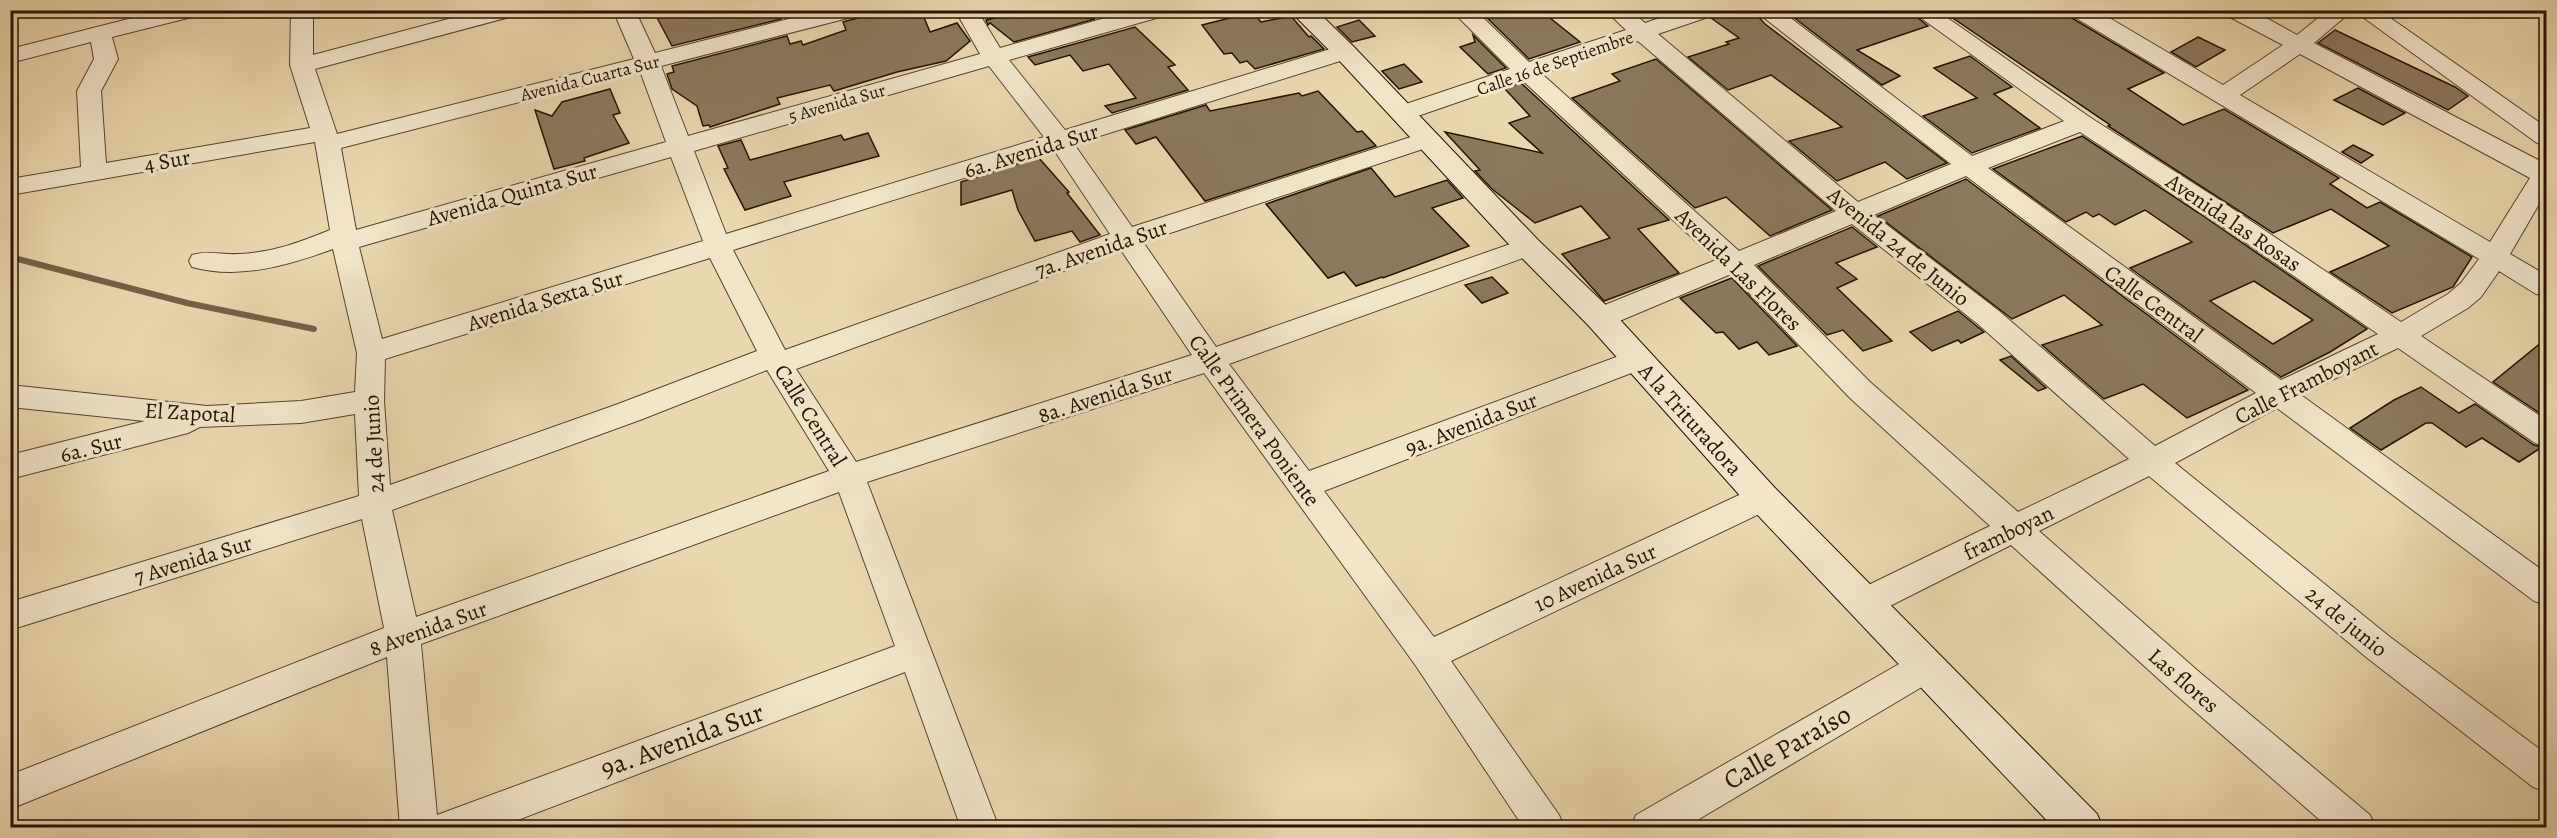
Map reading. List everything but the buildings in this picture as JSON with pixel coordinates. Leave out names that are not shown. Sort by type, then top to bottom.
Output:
[{"type":"street","points":[[10,56],[192,10]]},
{"type":"street","points":[[302,10],[302,65],[509,10]]},
{"type":"street","name":"Calle Central","points":[[624,10],[648,63],[718,247],[776,360],[849,476],[980,828]]},
{"type":"street","name":"Avenida Cuarta Sur","points":[[325,139],[648,63],[852,10]]},
{"type":"street","name":"Calle Primera Poniente","points":[[966,10],[994,57],[1060,141],[1210,360],[1428,656],[1546,828]]},
{"type":"street","points":[[994,57],[1159,10]]},
{"type":"street","name":"A la Trituradora","points":[[1301,10],[1345,52],[1528,247],[1600,318],[1763,498],[2082,828]]},
{"type":"street","name":"Avenida Las Flores","points":[[1462,10],[1526,72],[1735,262],[1860,390],[2014,528]]},
{"type":"street","name":"Avenida 24 de Junio","points":[[1616,10],[1856,214],[1989,318],[2152,461]]},
{"type":"street","name":"Calle 16 de Septiembre","points":[[1403,113],[1645,33],[1706,10]]},
{"type":"street","name":"Calle Central","points":[[1765,10],[1969,166],[2547,591]]},
{"type":"street","name":"Avenida las Rosas","points":[[1921,10],[2082,123],[2209,205],[2547,435]]},
{"type":"street","points":[[2079,10],[2547,287]]},
{"type":"street","points":[[2234,10],[2297,46],[2546,173],[2495,256]]},
{"type":"street","points":[[2224,95],[2297,46],[2342,10]]},
{"type":"street","points":[[2364,10],[2547,138]]},
{"type":"street","points":[[94,173],[89,91],[106,59],[100,34]]},
{"type":"street","name":"6a. Avenida Sur","points":[[718,247],[1345,52]]},
{"type":"street","name":"5 Avenida Sur","points":[[679,145],[847,101],[994,57]]},
{"type":"street","name":"24 de Junio","points":[[302,65],[325,139],[371,353],[369,401],[375,503],[403,636],[419,828]]},
{"type":"street","points":[[1600,318],[1969,166],[2082,123]]},
{"type":"street","name":"4 Sur","points":[[10,187],[325,139]]},
{"type":"street","name":"7a. Avenida Sur","points":[[375,503],[1127,238],[1426,140]]},
{"type":"street","name":"Avenida Quinta Sur","points":[[202,261],[222,265],[258,263],[679,145]]},
{"type":"street","name":"Avenida Sexta Sur","points":[[371,353],[718,247]]},
{"type":"street","name":"8a. Avenida Sur","points":[[849,476],[1210,360],[1528,247]]},
{"type":"street","name":"Calle Framboyant","points":[[2152,461],[2278,394],[2400,335],[2458,302],[2471,290],[2495,256]]},
{"type":"street","name":"9a. Avenida Sur","points":[[1304,486],[1637,360]]},
{"type":"street","name":"El Zapotal","points":[[10,396],[207,417],[301,412],[369,401]]},
{"type":"street","name":"6a. Sur","points":[[10,467],[207,417]]},
{"type":"street","name":"framboyan","points":[[1864,603],[2152,461]]},
{"type":"street","name":"24 de junio","points":[[2152,461],[2378,647],[2547,775]]},
{"type":"street","name":"8 Avenida Sur","points":[[10,792],[403,636],[849,476]]},
{"type":"street","name":"10 Avenida Sur","points":[[1428,656],[1763,498]]},
{"type":"street","name":"7 Avenida Sur","points":[[10,616],[375,503]]},
{"type":"street","name":"Las flores","points":[[2014,528],[2186,682],[2357,828]]},
{"type":"street","name":"9a. Avenida Sur","points":[[449,828],[916,653]]},
{"type":"street","name":"Calle Paraíso","points":[[1649,828],[1925,668]]},
{"type":"waterway","points":[[10,257],[187,303],[314,329]]}]
